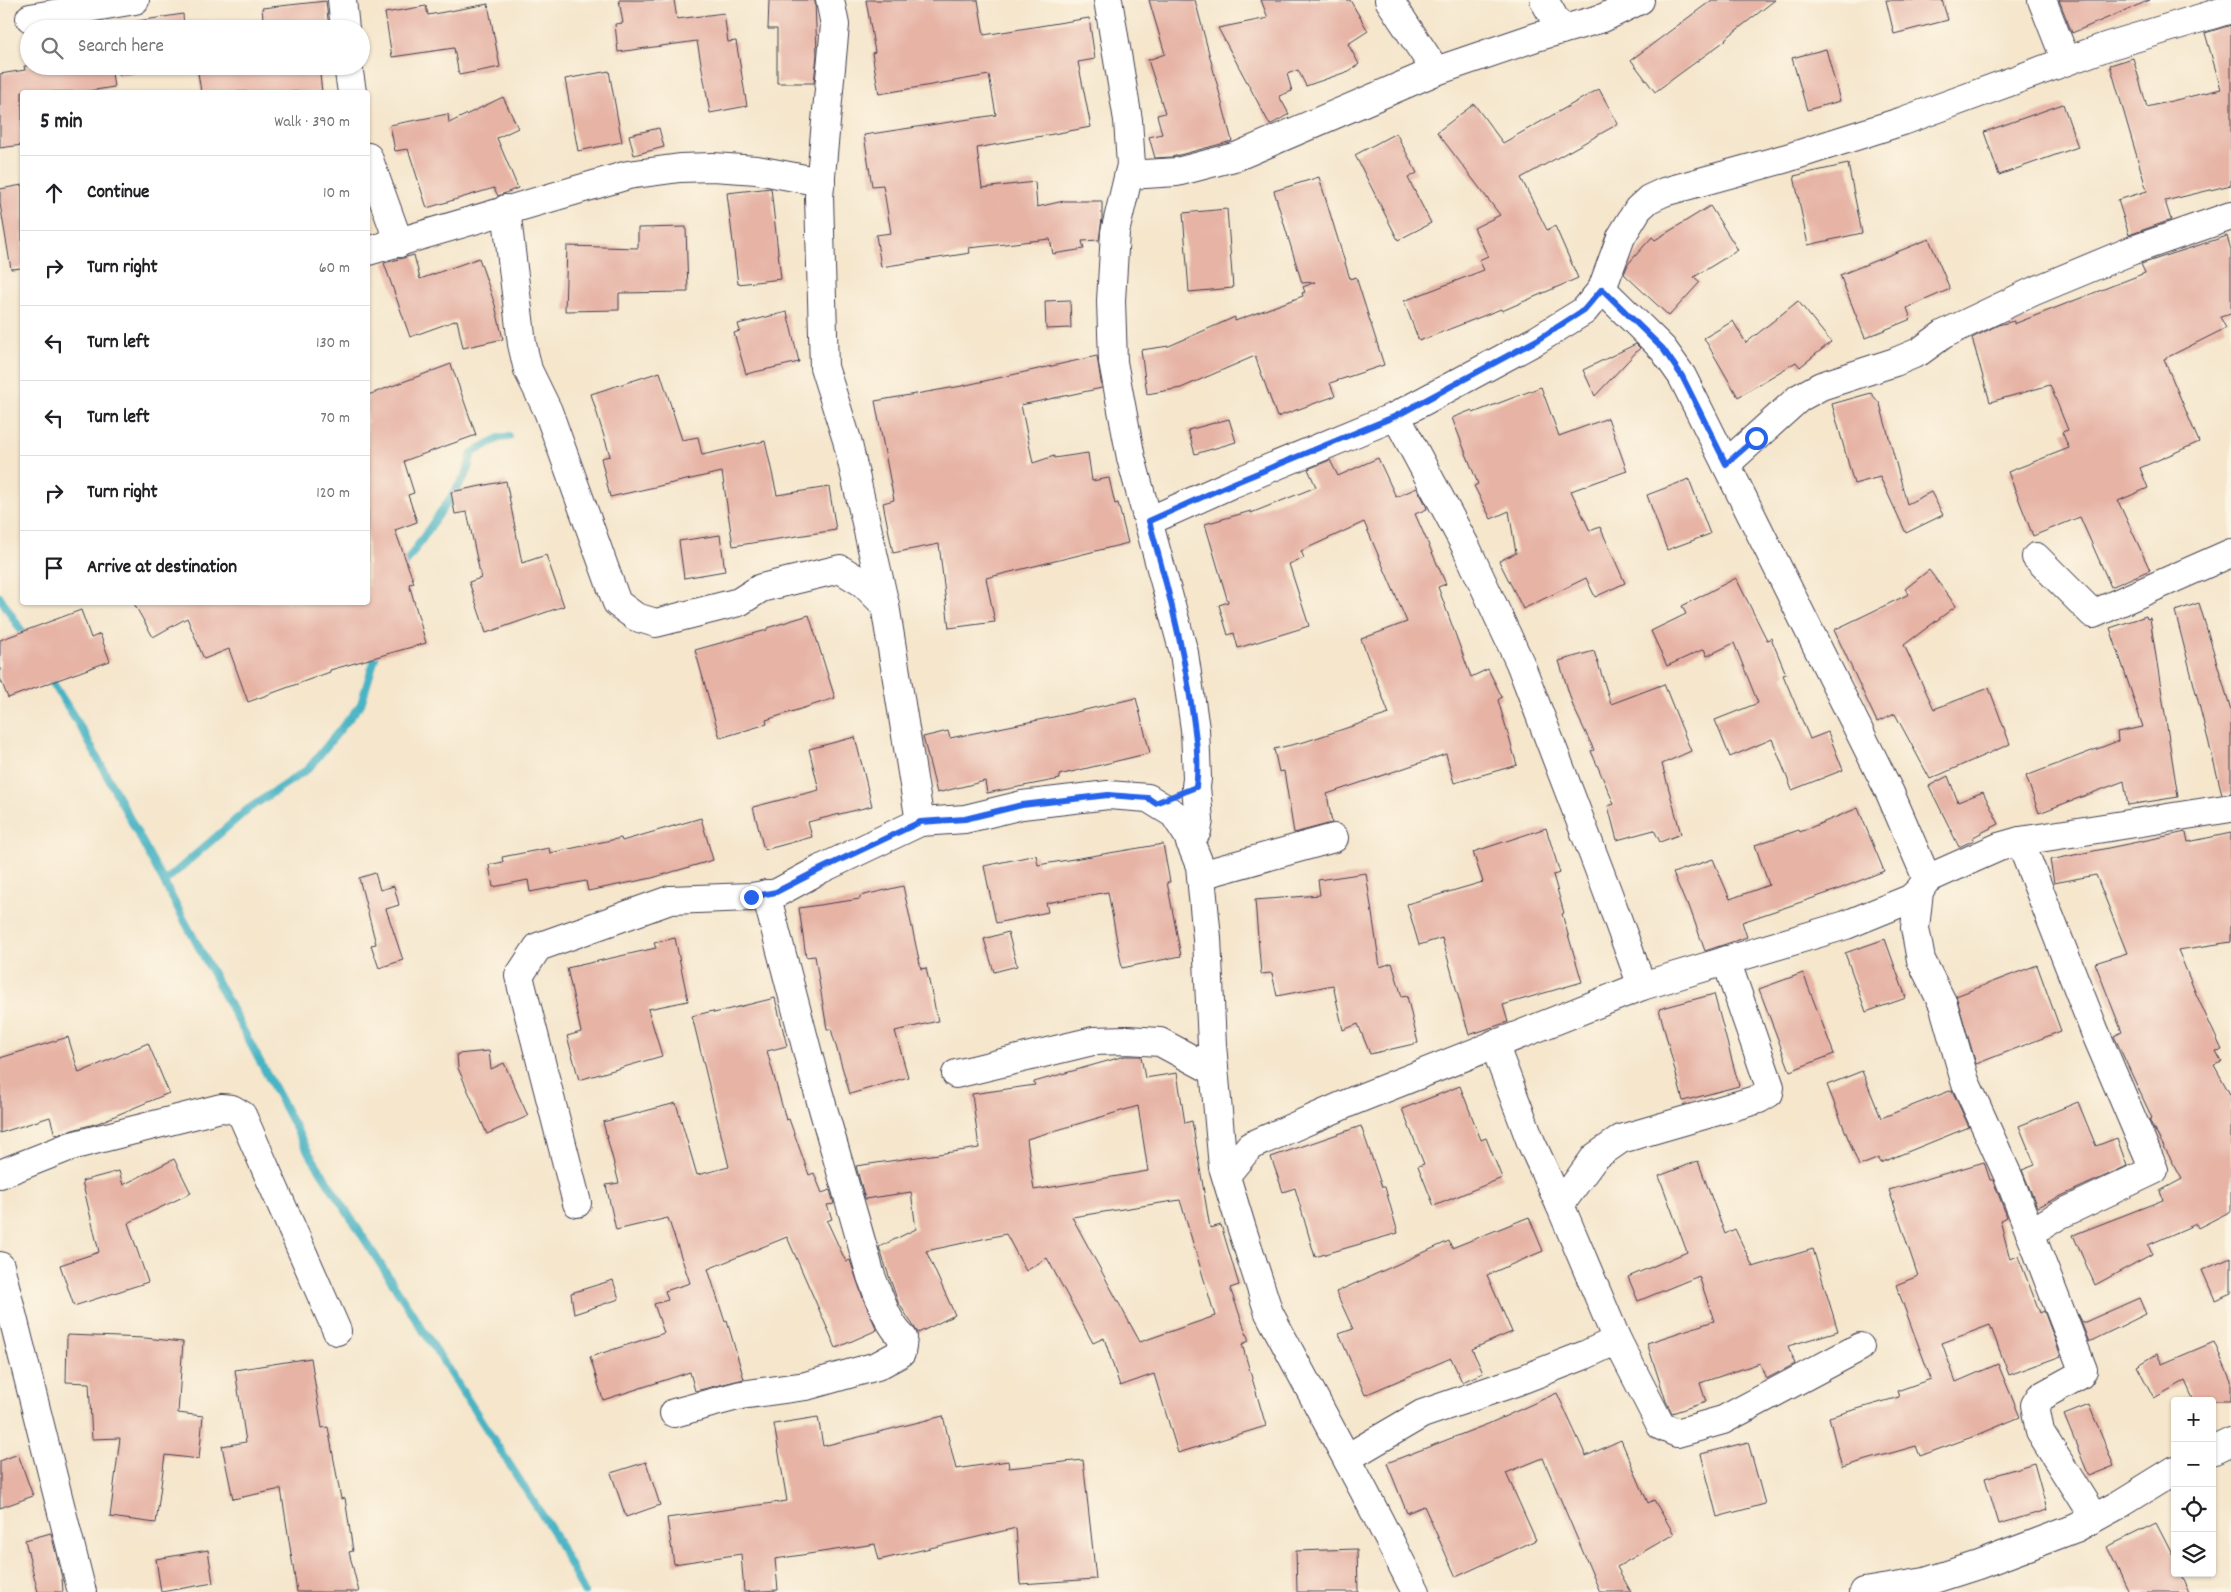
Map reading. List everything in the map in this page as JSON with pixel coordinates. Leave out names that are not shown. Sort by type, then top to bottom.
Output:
[{"type":"street","points":[[342,0],[344,20]]},
{"type":"street","points":[[830,0],[835,25],[821,182],[821,289],[824,368],[848,440],[885,605],[920,822]]},
{"type":"street","points":[[1108,0],[1128,120],[1131,165],[1115,232],[1111,301],[1113,362],[1131,458],[1184,653],[1195,729],[1196,787],[1199,820],[1197,831],[1190,842]]},
{"type":"street","points":[[1389,0],[1436,71]]},
{"type":"street","points":[[1544,0],[1561,30]]},
{"type":"street","points":[[1128,175],[1177,172],[1238,156],[1436,71],[1603,18],[1640,0]]},
{"type":"street","points":[[2042,0],[2066,61]]},
{"type":"street","points":[[30,18],[128,1]]},
{"type":"street","points":[[1149,521],[1229,485],[1396,416],[1537,340],[1584,310],[1602,289],[1621,237],[1638,209],[1648,199],[1656,195],[1787,158],[1903,121],[2066,61],[2231,9]]},
{"type":"street","points":[[349,75],[352,90]]},
{"type":"street","points":[[370,163],[399,243]]},
{"type":"street","points":[[370,250],[628,174],[680,168],[713,167],[757,170],[821,182]]},
{"type":"street","points":[[506,209],[522,344],[528,370],[548,411],[617,602],[636,617],[656,623],[739,602],[761,588],[840,569],[863,583],[885,605]]},
{"type":"street","points":[[1726,464],[1799,398],[1821,386],[1895,362],[1919,352],[1944,334],[2032,292],[2133,250],[2231,216]]},
{"type":"street","points":[[1602,289],[1663,349],[1682,376],[1890,793],[1923,885],[1915,928],[1921,960],[1943,1004],[1966,1081],[2009,1178],[2083,1370],[2080,1375],[2040,1397],[2035,1406],[2040,1432],[2094,1518]]},
{"type":"street","points":[[1396,416],[1466,547],[1520,663],[1642,986]]},
{"type":"street","points":[[2036,557],[2093,614],[2231,553]]},
{"type":"street","points":[[1155,803],[1196,787]]},
{"type":"street","points":[[576,1203],[519,976],[538,947],[670,900],[776,892],[920,822],[965,819],[1022,805],[1108,795],[1148,798],[1174,814],[1190,842],[1200,866],[1214,1071],[1226,1175],[1269,1313],[1416,1592]]},
{"type":"street","points":[[1226,1175],[1250,1146],[1353,1101],[1642,986],[1846,925],[1910,899],[1923,885],[1999,847],[2020,841],[2231,808]]},
{"type":"street","points":[[1201,876],[1334,838]]},
{"type":"street","points":[[2020,841],[2095,1032],[2154,1170],[2059,1215],[2030,1233]]},
{"type":"street","points":[[674,1413],[741,1396],[806,1386],[877,1366],[901,1353],[903,1347],[903,1338],[898,1334],[884,1307],[871,1276],[817,1086],[766,894]]},
{"type":"street","points":[[1560,1205],[1595,1157],[1621,1139],[1759,1098],[1769,1093],[1770,1087],[1726,960]]},
{"type":"street","points":[[956,1074],[1093,1041],[1127,1040],[1160,1042],[1214,1071]]},
{"type":"street","points":[[1494,1044],[1531,1142],[1560,1205],[1617,1340],[1661,1426],[1677,1433],[1723,1420],[1860,1347]]},
{"type":"street","points":[[0,1174],[71,1146],[221,1108],[232,1109],[242,1115],[337,1331]]},
{"type":"street","points":[[1221,1140],[1250,1146]]},
{"type":"street","points":[[0,1266],[82,1592]]},
{"type":"street","points":[[1347,1458],[1422,1414],[1535,1374],[1617,1340]]},
{"type":"street","points":[[2216,1449],[2231,1442]]},
{"type":"street","points":[[1864,1592],[1925,1582],[1978,1566],[2076,1528],[2171,1472]]},
{"type":"building","points":[[619,0],[674,0],[677,19],[724,13],[728,42],[736,41],[747,106],[710,113],[697,41],[618,52],[615,24],[623,23]]},
{"type":"building","points":[[769,0],[815,0],[817,55],[814,83],[777,83],[777,29],[768,29]]},
{"type":"building","points":[[866,0],[978,0],[984,35],[1089,18],[1095,59],[1078,62],[1091,127],[977,148],[982,188],[1035,182],[1037,207],[1064,201],[1102,201],[1099,240],[1082,241],[1084,249],[1053,254],[1050,239],[969,248],[970,253],[881,267],[876,235],[891,233],[883,185],[872,186],[864,135],[996,115],[989,75],[879,94],[872,53],[875,52]]},
{"type":"building","points":[[1149,0],[1195,0],[1232,141],[1172,157],[1155,158],[1149,137],[1162,134],[1157,115],[1165,113],[1148,60],[1165,54]]},
{"type":"building","points":[[1261,0],[1350,0],[1368,31],[1348,44],[1359,64],[1349,71],[1306,86],[1298,70],[1287,74],[1292,91],[1279,96],[1289,114],[1270,125],[1218,28],[1268,18]]},
{"type":"building","points":[[1712,0],[1775,0],[1726,40],[1655,92],[1631,60]]},
{"type":"building","points":[[1886,0],[1942,0],[1948,20],[1894,34]]},
{"type":"building","points":[[2059,0],[2150,0],[2072,33]]},
{"type":"building","points":[[326,1],[328,20],[256,20],[263,19],[262,8]]},
{"type":"building","points":[[488,4],[500,67],[459,75],[454,48],[392,57],[385,13],[426,6],[428,15]]},
{"type":"building","points":[[183,14],[183,20],[145,20]]},
{"type":"building","points":[[2231,25],[2231,185],[2165,201],[2171,220],[2129,235],[2118,200],[2147,191],[2110,65],[2133,58],[2147,107],[2221,89],[2205,33]]},
{"type":"building","points":[[1826,49],[1840,101],[1807,110],[1792,58]]},
{"type":"building","points":[[20,71],[20,75],[112,75],[114,87],[95,90],[20,90],[20,145],[0,148],[0,74]]},
{"type":"building","points":[[609,71],[622,142],[578,151],[565,79]]},
{"type":"building","points":[[198,75],[320,75],[322,90],[201,90]]},
{"type":"building","points":[[1599,89],[1618,124],[1521,178],[1547,230],[1555,226],[1578,278],[1502,311],[1501,309],[1419,341],[1404,301],[1484,270],[1479,260],[1488,256],[1474,228],[1500,215],[1437,132],[1474,104],[1503,143]]},
{"type":"building","points":[[503,97],[518,128],[497,138],[518,188],[498,196],[494,188],[427,208],[408,149],[395,151],[390,125],[448,114],[449,123]]},
{"type":"building","points":[[2063,104],[2078,147],[1999,175],[1984,132]]},
{"type":"building","points":[[659,128],[664,147],[634,155],[629,135]]},
{"type":"building","points":[[1396,133],[1417,173],[1408,178],[1431,223],[1398,240],[1355,155]]},
{"type":"building","points":[[1848,164],[1862,233],[1808,245],[1794,176]]},
{"type":"building","points":[[1319,177],[1350,279],[1356,277],[1384,365],[1330,383],[1335,396],[1277,417],[1255,356],[1181,388],[1147,394],[1141,350],[1169,346],[1235,317],[1235,321],[1303,296],[1302,293],[1305,292],[1303,287],[1315,282],[1302,283],[1274,191]]},
{"type":"building","points":[[20,185],[20,268],[11,269],[0,204],[0,189]]},
{"type":"building","points":[[771,188],[781,279],[738,284],[727,193]]},
{"type":"building","points":[[1710,206],[1738,250],[1694,277],[1700,282],[1669,316],[1624,274],[1628,264],[1652,237],[1655,240]]},
{"type":"building","points":[[1227,209],[1233,288],[1189,292],[1183,213]]},
{"type":"building","points":[[686,227],[688,292],[619,293],[619,310],[565,311],[567,246],[638,248],[638,228]]},
{"type":"building","points":[[2227,236],[2231,250],[2231,314],[2220,317],[2226,328],[2164,359],[2199,442],[2140,468],[2148,488],[2118,501],[2150,570],[2111,587],[2080,517],[2033,536],[2008,472],[2069,448],[2062,432],[2068,430],[2050,385],[1990,402],[1972,338],[1998,325],[2014,321],[2014,324],[2145,273],[2141,264]]},
{"type":"building","points":[[1929,239],[1950,289],[1907,308],[1911,319],[1865,338],[1840,275]]},
{"type":"building","points":[[414,255],[420,279],[479,258],[495,305],[503,339],[463,348],[457,320],[410,337],[384,263]]},
{"type":"building","points":[[1070,300],[1071,328],[1046,329],[1045,301]]},
{"type":"building","points":[[1798,301],[1831,342],[1800,367],[1796,362],[1738,397],[1704,338],[1733,321],[1746,343]]},
{"type":"building","points":[[787,312],[799,362],[746,374],[734,333],[740,331],[738,324]]},
{"type":"building","points":[[1636,344],[1640,348],[1595,396],[1583,370]]},
{"type":"building","points":[[1097,356],[1102,388],[1021,405],[1033,463],[1054,456],[1054,458],[1088,453],[1092,481],[1109,478],[1115,504],[1118,503],[1128,543],[986,578],[995,622],[949,628],[939,544],[893,553],[883,503],[894,500],[875,401],[962,386]]},
{"type":"building","points":[[451,364],[476,435],[404,461],[414,493],[408,495],[417,522],[395,530],[414,583],[409,584],[426,643],[330,670],[330,672],[248,702],[229,649],[204,659],[187,618],[153,637],[135,605],[370,605],[370,394]]},
{"type":"building","points":[[660,372],[682,440],[698,437],[702,455],[765,441],[777,495],[829,487],[836,530],[733,546],[722,472],[610,497],[601,458],[610,456],[591,394]]},
{"type":"building","points":[[1541,387],[1559,436],[1608,418],[1627,471],[1571,491],[1590,531],[1600,527],[1625,583],[1595,597],[1586,578],[1523,609],[1499,561],[1516,553],[1509,511],[1491,519],[1474,486],[1478,484],[1452,418],[1472,410],[1473,413]]},
{"type":"building","points":[[1871,393],[1880,404],[1907,504],[1931,492],[1943,515],[1906,533],[1880,477],[1854,484],[1832,404]]},
{"type":"building","points":[[1229,419],[1236,442],[1195,454],[1188,430]]},
{"type":"building","points":[[1378,458],[1396,497],[1417,488],[1425,503],[1427,509],[1415,514],[1446,584],[1438,587],[1471,677],[1488,669],[1502,697],[1498,700],[1517,765],[1454,783],[1446,754],[1327,794],[1332,823],[1294,833],[1284,771],[1279,772],[1274,749],[1304,742],[1389,714],[1361,639],[1407,622],[1364,522],[1301,551],[1304,558],[1289,564],[1309,626],[1238,648],[1234,633],[1228,635],[1219,605],[1228,602],[1205,524],[1251,511],[1251,513],[1316,487],[1308,469],[1330,460],[1338,476]]},
{"type":"building","points":[[1689,479],[1710,534],[1667,550],[1647,495]]},
{"type":"building","points":[[506,481],[522,563],[546,555],[564,606],[486,633],[469,582],[481,578],[467,512],[455,514],[451,492]]},
{"type":"building","points":[[720,535],[725,571],[684,578],[679,541]]},
{"type":"building","points":[[1929,570],[1956,606],[1904,645],[1934,709],[1989,688],[2010,744],[1930,779],[1895,714],[1877,722],[1834,630],[1909,594],[1905,589]]},
{"type":"building","points":[[1736,578],[1767,640],[1771,638],[1786,674],[1783,675],[1810,739],[1828,732],[1843,770],[1792,790],[1772,739],[1730,757],[1715,720],[1758,703],[1734,643],[1707,656],[1704,649],[1667,666],[1651,631],[1686,614],[1682,606]]},
{"type":"building","points":[[2199,603],[2231,710],[2231,793],[2222,794],[2175,611]]},
{"type":"building","points":[[81,610],[91,638],[100,634],[110,661],[8,698],[0,678],[0,640]]},
{"type":"building","points":[[809,615],[835,698],[766,720],[767,724],[720,738],[695,650],[767,630],[767,628]]},
{"type":"building","points":[[2146,616],[2147,619],[2150,618],[2178,797],[2128,805],[2124,781],[2039,813],[2026,776],[2118,741],[2117,732],[2143,727],[2110,628]]},
{"type":"building","points":[[1594,651],[1611,704],[1664,684],[1691,751],[1662,764],[1681,834],[1660,842],[1654,830],[1617,840],[1608,806],[1614,804],[1591,751],[1594,750],[1573,706],[1559,661]]},
{"type":"building","points":[[1136,698],[1150,753],[1059,775],[1060,779],[987,793],[985,781],[937,793],[923,737],[948,731],[950,738]]},
{"type":"building","points":[[855,737],[872,806],[808,822],[812,837],[764,850],[753,807],[819,790],[809,749]]},
{"type":"building","points":[[1948,776],[1958,802],[1983,792],[1999,824],[1973,837],[1974,840],[1959,847],[1929,786]]},
{"type":"building","points":[[1858,808],[1884,871],[1834,891],[1742,922],[1747,937],[1705,951],[1688,903],[1686,904],[1673,873],[1713,859],[1730,899],[1769,885],[1755,845],[1799,830],[1800,832]]},
{"type":"building","points":[[701,818],[713,860],[652,878],[588,891],[586,881],[530,892],[528,880],[493,887],[489,865],[503,862],[502,857],[549,848],[550,853],[621,838],[622,841]]},
{"type":"building","points":[[1546,828],[1560,873],[1553,875],[1564,913],[1562,914],[1582,982],[1503,1005],[1508,1022],[1469,1035],[1442,938],[1419,945],[1407,904],[1483,882],[1473,852]]},
{"type":"building","points":[[2186,832],[2188,842],[2231,833],[2231,942],[2178,950],[2222,1050],[2216,1051],[2222,1062],[2214,1065],[2231,1096],[2231,1211],[2198,1228],[2196,1224],[2148,1245],[2152,1254],[2095,1285],[2073,1235],[2163,1200],[2160,1191],[2182,1179],[2149,1120],[2152,1118],[2114,1036],[2122,1032],[2095,963],[2127,953],[2096,875],[2054,883],[2050,860]]},
{"type":"building","points":[[1163,844],[1170,882],[1167,882],[1181,956],[1122,968],[1108,892],[1046,903],[1048,912],[996,923],[984,866],[1036,855],[1038,865]]},
{"type":"building","points":[[375,873],[380,890],[394,886],[399,905],[386,909],[403,960],[379,968],[371,945],[376,944],[359,878]]},
{"type":"building","points":[[1366,873],[1380,967],[1392,963],[1402,997],[1407,996],[1418,1043],[1370,1054],[1358,1024],[1343,1030],[1333,985],[1277,996],[1272,973],[1261,974],[1255,900],[1320,895],[1318,880]]},
{"type":"building","points":[[903,886],[921,969],[926,968],[938,1021],[895,1031],[908,1077],[850,1094],[831,1029],[827,1029],[815,956],[806,957],[799,908],[860,899],[860,896]]},
{"type":"building","points":[[1008,932],[1017,966],[994,972],[984,939]]},
{"type":"building","points":[[675,938],[688,1001],[648,1009],[662,1056],[579,1080],[567,1036],[581,1032],[567,968],[656,948],[654,943]]},
{"type":"building","points":[[1885,939],[1906,998],[1866,1012],[1845,953]]},
{"type":"building","points":[[2037,965],[2061,1031],[1976,1064],[1956,996]]},
{"type":"building","points":[[1803,973],[1834,1054],[1790,1071],[1759,989]]},
{"type":"building","points":[[1714,994],[1739,1086],[1683,1101],[1659,1009]]},
{"type":"building","points":[[775,998],[787,1046],[767,1051],[786,1120],[789,1119],[809,1175],[814,1173],[822,1193],[830,1190],[834,1204],[827,1205],[832,1219],[827,1221],[846,1262],[850,1260],[863,1298],[877,1330],[836,1348],[787,1237],[708,1269],[725,1322],[727,1321],[744,1379],[695,1391],[690,1372],[603,1400],[590,1357],[664,1333],[654,1304],[668,1300],[665,1291],[690,1283],[668,1218],[616,1230],[606,1185],[619,1183],[603,1122],[676,1103],[697,1175],[729,1167],[692,1016],[713,1011],[714,1013]]},
{"type":"building","points":[[68,1037],[79,1073],[148,1043],[169,1093],[98,1123],[55,1135],[50,1117],[0,1133],[0,1058]]},
{"type":"building","points":[[489,1051],[491,1069],[504,1063],[528,1116],[487,1134],[458,1068],[457,1054]]},
{"type":"building","points":[[1125,1056],[1141,1056],[1145,1078],[1177,1073],[1185,1123],[1192,1121],[1210,1228],[1221,1225],[1239,1285],[1230,1288],[1249,1341],[1242,1344],[1266,1426],[1178,1453],[1154,1374],[1120,1386],[1104,1338],[1093,1343],[1047,1258],[1026,1271],[1006,1234],[926,1251],[955,1315],[918,1333],[898,1302],[879,1247],[916,1229],[911,1192],[865,1199],[856,1166],[979,1148],[972,1094],[1035,1085],[1034,1082]],"holes":[[[1138,1106],[1148,1171],[1034,1190],[1027,1139]],[[1180,1200],[1215,1316],[1140,1342],[1072,1217]]]},
{"type":"building","points":[[1862,1071],[1881,1118],[1952,1090],[1969,1127],[1880,1163],[1879,1158],[1859,1166],[1827,1085]]},
{"type":"building","points":[[1460,1086],[1481,1140],[1486,1138],[1502,1178],[1434,1206],[1418,1166],[1424,1164],[1402,1109]]},
{"type":"building","points":[[2078,1102],[2096,1146],[2117,1138],[2127,1166],[2037,1207],[2022,1170],[2035,1165],[2019,1126]]},
{"type":"building","points":[[1361,1126],[1382,1187],[1385,1187],[1398,1233],[1315,1257],[1295,1188],[1283,1192],[1271,1157]]},
{"type":"building","points":[[174,1159],[191,1193],[128,1223],[148,1282],[74,1306],[60,1265],[99,1252],[82,1181],[119,1171],[123,1185]]},
{"type":"building","points":[[1698,1161],[1725,1234],[1735,1229],[1753,1267],[1813,1249],[1838,1331],[1788,1346],[1795,1364],[1766,1379],[1760,1363],[1700,1383],[1706,1402],[1672,1413],[1666,1401],[1647,1343],[1714,1321],[1699,1276],[1638,1301],[1628,1277],[1687,1252],[1659,1176]]},
{"type":"building","points":[[1984,1162],[2007,1217],[2000,1220],[2010,1259],[2018,1256],[2040,1313],[2044,1311],[2061,1356],[2009,1375],[1990,1325],[1942,1343],[1956,1382],[1998,1364],[2020,1417],[1920,1456],[1916,1446],[1842,1467],[1829,1417],[1899,1397],[1897,1391],[1931,1379],[1896,1285],[1918,1276],[1889,1190]]},
{"type":"building","points":[[1529,1217],[1543,1251],[1487,1275],[1512,1332],[1472,1349],[1483,1373],[1462,1382],[1451,1358],[1365,1395],[1339,1334],[1353,1329],[1336,1292],[1449,1241],[1452,1248]]},
{"type":"building","points":[[2231,1258],[2231,1293],[2215,1300],[2202,1270]]},
{"type":"building","points":[[613,1280],[619,1299],[574,1314],[571,1293]]},
{"type":"building","points":[[2139,1298],[2146,1314],[2089,1342],[2078,1314],[2083,1323]]},
{"type":"building","points":[[67,1335],[145,1338],[183,1342],[178,1413],[203,1416],[199,1459],[165,1455],[156,1523],[110,1517],[120,1438],[92,1439],[89,1383],[66,1382]]},
{"type":"building","points":[[2214,1342],[2231,1381],[2231,1401],[2216,1401],[2216,1397],[2192,1397],[2185,1381],[2154,1398],[2137,1366],[2157,1354],[2162,1364]]},
{"type":"building","points":[[311,1358],[322,1428],[328,1427],[341,1499],[345,1498],[353,1551],[349,1552],[359,1592],[297,1592],[281,1489],[233,1499],[222,1446],[246,1442],[235,1370]]},
{"type":"building","points":[[1557,1393],[1586,1456],[1621,1440],[1648,1503],[1654,1500],[1674,1534],[1617,1567],[1631,1592],[1600,1592],[1543,1458],[1506,1473],[1536,1540],[1456,1577],[1424,1506],[1407,1513],[1387,1463],[1488,1424]]},
{"type":"building","points":[[2089,1405],[2114,1466],[2089,1476],[2064,1415]]},
{"type":"building","points":[[943,1416],[956,1469],[1008,1461],[1009,1468],[1083,1460],[1096,1579],[1020,1584],[1016,1528],[879,1560],[875,1544],[775,1559],[778,1590],[744,1592],[741,1554],[674,1564],[667,1518],[787,1501],[774,1424],[818,1417],[823,1446]]},
{"type":"building","points":[[1748,1442],[1765,1504],[1717,1517],[1701,1454]]},
{"type":"building","points":[[18,1454],[33,1496],[0,1508],[0,1461]]},
{"type":"building","points":[[646,1462],[660,1505],[626,1517],[611,1473]]},
{"type":"building","points":[[2034,1463],[2047,1510],[1999,1524],[1985,1478]]},
{"type":"building","points":[[2156,1523],[2171,1552],[2171,1577],[2183,1577],[2190,1592],[2129,1592],[2107,1547]]},
{"type":"building","points":[[51,1533],[62,1578],[63,1592],[38,1592],[25,1540]]},
{"type":"building","points":[[1357,1549],[1358,1592],[1297,1592],[1296,1551]]},
{"type":"building","points":[[208,1550],[213,1583],[161,1592],[156,1559]]},
{"type":"waterway","points":[[403,570],[405,564],[466,475],[472,453],[499,438],[509,437]]},
{"type":"waterway","points":[[0,597],[27,640]]},
{"type":"waterway","points":[[164,882],[248,809],[308,769],[361,704],[378,648]]},
{"type":"waterway","points":[[48,675],[84,733],[309,1153],[553,1532],[584,1592]]},
{"type":"route","points":[[751,897],[776,892],[920,822],[965,819],[1022,805],[1108,795],[1148,798],[1155,803],[1196,787],[1195,729],[1184,653],[1149,521],[1229,485],[1287,463],[1396,416],[1537,340],[1584,310],[1602,289],[1663,349],[1682,376],[1726,464],[1756,438]]}]
